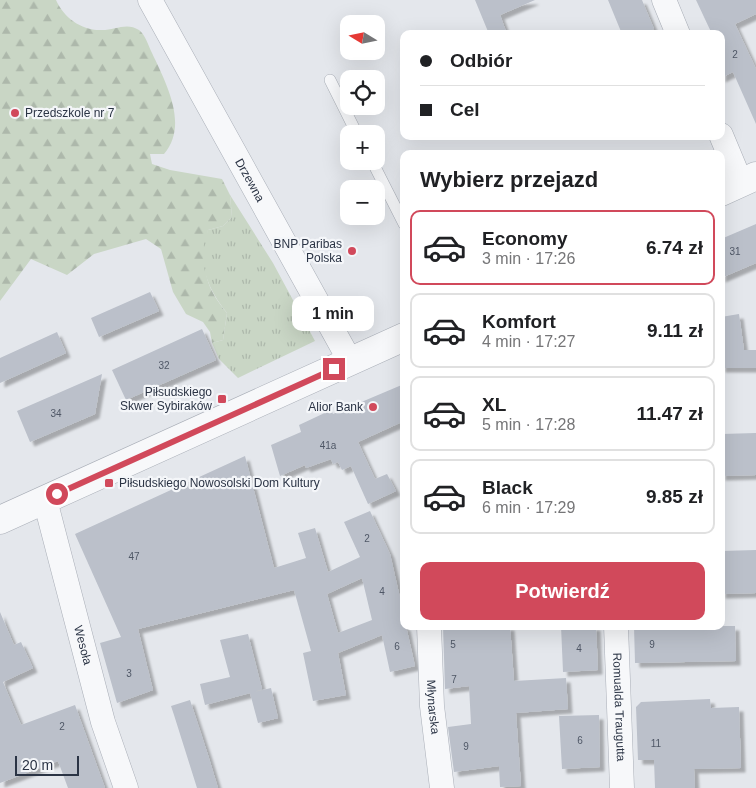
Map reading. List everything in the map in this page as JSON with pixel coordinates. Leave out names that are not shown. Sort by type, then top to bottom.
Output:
[{"type":"street","name":"Drzewna","points":[[150,0],[350,361]]},
{"type":"street","points":[[664,0],[676,30]]},
{"type":"street","points":[[723,140],[740,184]]},
{"type":"street","points":[[0,520],[400,339]]},
{"type":"street","name":"Wesoła","points":[[44,500],[103,722],[126,788]]},
{"type":"street","name":"Młynarska","points":[[429,630],[432,706],[442,788]]},
{"type":"street","name":"Romualda Traugutta","points":[[616,630],[622,788]]},
{"type":"lane","points":[[330,80],[352,125]]},
{"type":"lane","points":[[377,170],[400,216]]},
{"type":"green space","points":[[0,0],[56,0],[69,18],[81,26],[95,30],[130,27],[139,30],[143,34],[169,90],[175,117],[175,130],[171,143],[164,154],[150,154],[152,164],[170,170],[222,179],[230,195],[232,217],[223,226],[208,230],[205,265],[212,292],[227,313],[223,340],[212,343],[210,332],[203,322],[186,314],[173,292],[161,249],[146,239],[94,254],[67,275],[31,259],[0,301]]},
{"type":"green space","points":[[230,195],[273,263],[315,341],[238,378],[219,359],[212,343],[223,340],[227,313],[209,284],[203,263],[208,230],[223,226],[232,217]]},
{"type":"building","points":[[475,0],[535,0],[500,15],[506,30],[487,30]]},
{"type":"building","points":[[608,0],[642,0],[654,29],[620,30]]},
{"type":"building","points":[[696,0],[756,0],[756,14],[735,24],[756,69],[756,124],[733,72],[725,76],[725,30],[710,30]]},
{"type":"building","points":[[756,224],[756,263],[725,276],[725,237]]},
{"type":"building","points":[[150,292],[159,311],[99,337],[91,318]]},
{"type":"building","points":[[739,314],[744,350],[756,350],[756,368],[725,368],[725,316]]},
{"type":"building","points":[[202,329],[216,360],[126,400],[112,370]]},
{"type":"building","points":[[57,332],[66,353],[0,383],[0,358]]},
{"type":"building","points":[[102,374],[95,414],[30,442],[17,411]]},
{"type":"building","points":[[400,386],[400,423],[358,442],[375,479],[387,474],[396,491],[368,504],[351,466],[342,470],[338,462],[333,464],[331,459],[306,468],[305,465],[280,476],[271,445],[301,432],[299,425],[331,410],[333,414]]},
{"type":"building","points":[[756,433],[756,475],[725,476],[725,434]]},
{"type":"building","points":[[245,456],[274,568],[306,558],[298,533],[315,528],[328,572],[360,557],[344,522],[370,511],[390,554],[400,598],[400,630],[407,630],[415,666],[390,672],[382,635],[338,653],[346,695],[313,701],[303,653],[311,651],[294,590],[138,629],[153,690],[117,703],[100,643],[121,637],[75,534]],"holes":[[[362,578],[372,620],[338,633],[327,594]]]},
{"type":"building","points":[[756,550],[756,593],[725,594],[725,551]]},
{"type":"building","points":[[0,612],[14,645],[21,642],[33,668],[3,682],[21,725],[75,705],[105,788],[68,788],[58,761],[0,783]]},
{"type":"building","points":[[725,626],[735,626],[736,661],[635,663],[634,630],[725,630]]},
{"type":"building","points":[[443,630],[510,630],[514,681],[566,678],[568,709],[516,713],[521,786],[500,787],[499,766],[454,772],[448,727],[471,724],[469,686],[445,689]]},
{"type":"building","points":[[561,630],[596,630],[598,670],[563,672]]},
{"type":"building","points":[[248,634],[262,689],[254,692],[271,688],[278,718],[258,723],[250,693],[205,705],[200,684],[230,677],[220,640]]},
{"type":"building","points":[[710,699],[711,708],[739,707],[741,768],[694,769],[695,788],[655,788],[654,760],[638,760],[636,707],[641,702]]},
{"type":"building","points":[[190,700],[218,788],[197,788],[171,706]]},
{"type":"building","points":[[599,715],[600,767],[562,769],[559,716]]},
{"type":"place","name":"Przedszkole nr 7","points":[[15,113]]},
{"type":"place","name":"BNP Paribas Polska","points":[[352,251]]},
{"type":"place","name":"Piłsudskiego Skwer Sybiraków","points":[[222,399]]},
{"type":"place","name":"Alior Bank","points":[[373,407]]},
{"type":"place","name":"Piłsudskiego Nowosolski Dom Kultury","points":[[109,483]]},
{"type":"route","points":[[57,494],[334,369]]}]
